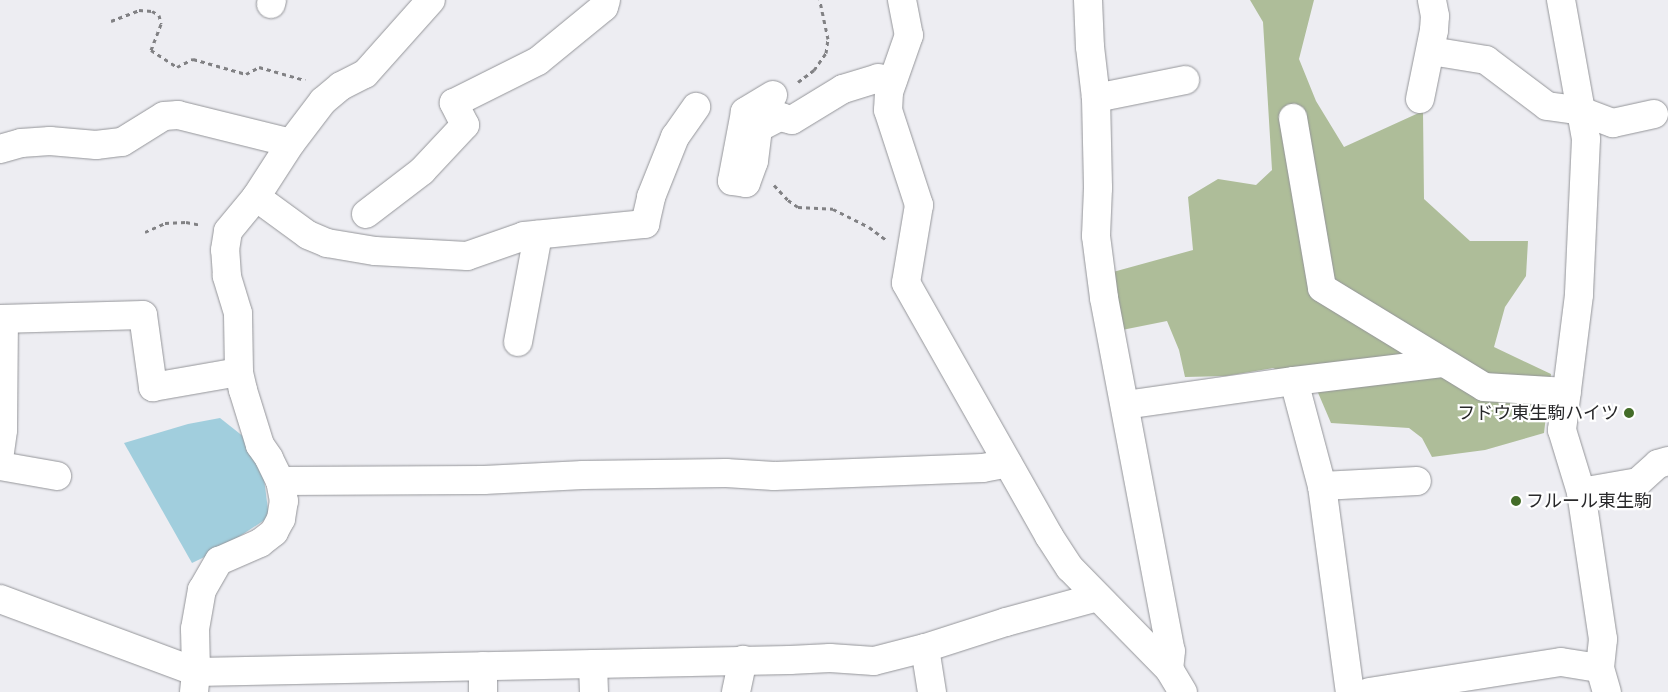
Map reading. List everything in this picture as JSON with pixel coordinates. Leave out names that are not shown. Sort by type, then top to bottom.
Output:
[{"type":"street","points":[[195,682],[196,629],[202,590],[219,561],[260,542],[274,532],[281,519],[284,501],[280,481],[269,458],[260,445],[250,419],[240,372],[238,313],[226,267],[225,250],[228,231],[256,197],[291,143],[323,101],[334,91],[365,74],[430,0]]},
{"type":"street","points":[[366,214],[422,171],[465,125],[454,103],[538,61],[604,7],[606,0]]},
{"type":"street","points":[[902,0],[910,35],[889,92],[888,110],[919,205],[906,283],[1049,536],[1070,568],[1176,681]]},
{"type":"street","points":[[1088,0],[1090,47],[1096,98],[1098,188],[1096,236],[1104,298],[1176,681]]},
{"type":"street","points":[[1420,99],[1431,51],[1435,16],[1432,0]]},
{"type":"street","points":[[1369,692],[1489,683],[1562,662],[1603,680],[1602,639],[1581,492],[1562,430],[1580,295],[1586,139],[1561,0]]},
{"type":"street","points":[[1431,51],[1486,60],[1547,106],[1581,111],[1613,123],[1654,114]]},
{"type":"street","points":[[773,94],[745,112],[732,181],[746,183],[754,161],[758,128],[780,118],[792,120],[843,88],[878,78],[893,80]]},
{"type":"street","points":[[1096,98],[1185,80]]},
{"type":"street","points":[[256,197],[308,234],[327,243],[375,251],[467,256],[524,236],[645,224],[651,197],[675,137],[696,107]]},
{"type":"street","points":[[0,149],[21,143],[50,141],[96,145],[122,142],[164,116],[178,115],[291,143]]},
{"type":"street","points":[[1293,118],[1322,288],[1484,388],[1566,392]]},
{"type":"street","points":[[518,342],[538,234]]},
{"type":"street","points":[[0,452],[4,430],[2,319],[143,315],[153,388],[240,372]]},
{"type":"street","points":[[1125,405],[1294,381],[1442,363]]},
{"type":"street","points":[[1294,381],[1322,486],[1350,692]]},
{"type":"street","points":[[1581,492],[1638,482],[1658,464],[1668,461]]},
{"type":"street","points":[[280,481],[484,480],[726,473],[774,476],[983,468],[1008,463]]},
{"type":"street","points":[[0,466],[57,476]]},
{"type":"street","points":[[1322,486],[1417,481]]},
{"type":"street","points":[[0,599],[195,682],[483,679],[593,664],[830,658],[874,661],[925,648],[1006,622],[1098,597]]},
{"type":"street","points":[[925,648],[932,692]]},
{"type":"street","points":[[736,692],[744,660]]},
{"type":"street","points":[[593,664],[594,692]]},
{"type":"path","points":[[773,94],[796,83],[814,70],[826,53],[828,39],[820,0]]},
{"type":"path","points":[[111,21],[139,10],[152,11],[159,15],[161,24],[152,52],[177,67],[193,59],[246,74],[259,67],[334,91]]},
{"type":"path","points":[[754,161],[770,166],[771,180],[779,192],[798,207],[833,209],[882,236],[892,247],[896,260],[907,274]]},
{"type":"path","points":[[145,232],[165,223],[186,222],[228,231]]},
{"type":"green space","points":[[1250,0],[1314,0],[1299,59],[1316,101],[1344,147],[1423,111],[1424,199],[1470,241],[1528,241],[1526,276],[1505,307],[1494,347],[1551,374],[1544,433],[1485,450],[1432,457],[1422,438],[1409,428],[1331,423],[1316,388],[1273,368],[1226,376],[1185,377],[1179,350],[1167,321],[1122,330],[1113,272],[1193,250],[1188,197],[1218,179],[1256,185],[1272,170],[1263,22]]},
{"type":"water","points":[[220,418],[244,437],[263,471],[269,517],[219,550],[192,563],[124,443],[188,424]]},
{"type":"place","name":"フドウ東生駒ハイツ","points":[[1629,413]]},
{"type":"place","name":"フルール東生駒","points":[[1516,501]]}]
